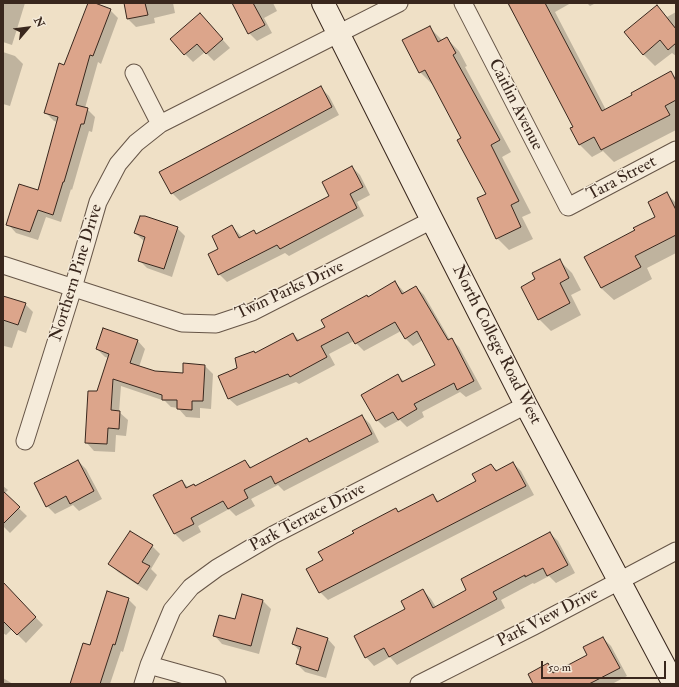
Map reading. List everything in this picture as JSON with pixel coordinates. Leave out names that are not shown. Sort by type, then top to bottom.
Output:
[{"type":"street","name":"North College Road West","points":[[323,3],[526,405],[674,684]]},
{"type":"street","name":"Northern Pine Drive","points":[[25,440],[73,288],[98,202],[118,164],[136,143],[160,124],[399,3]]},
{"type":"street","name":"Caitlin Avenue","points":[[463,3],[568,207]]},
{"type":"street","points":[[134,73],[160,124]]},
{"type":"street","name":"Tara Street","points":[[568,207],[676,150]]},
{"type":"street","name":"Twin Parks Drive","points":[[3,265],[182,323],[216,324],[252,312],[432,220]]},
{"type":"street","name":"Park Terrace Drive","points":[[144,684],[149,665],[172,610],[191,587],[217,568],[273,535],[526,405]]},
{"type":"street","name":"Park View Drive","points":[[419,684],[676,551]]},
{"type":"street","points":[[149,665],[217,684]]},
{"type":"building","points":[[88,3],[95,3],[111,9],[93,56],[90,55],[76,105],[88,108],[84,124],[81,124],[53,215],[38,210],[30,232],[6,225],[19,184],[38,190],[58,117],[44,113],[59,63],[64,65]]},
{"type":"building","points":[[124,3],[145,3],[148,15],[127,19]]},
{"type":"building","points":[[232,3],[253,3],[265,25],[248,34]]},
{"type":"building","points":[[508,3],[545,3],[602,111],[632,95],[631,93],[671,71],[676,81],[676,100],[665,106],[670,115],[601,150],[594,137],[579,145],[570,128],[573,127]]},
{"type":"building","points":[[657,5],[676,29],[676,43],[668,50],[660,40],[643,55],[624,32]]},
{"type":"building","points":[[200,13],[223,39],[206,54],[197,44],[184,55],[170,39]]},
{"type":"building","points":[[430,26],[438,42],[447,37],[456,53],[453,55],[500,140],[491,145],[519,201],[511,205],[521,227],[496,239],[477,198],[486,194],[457,140],[461,138],[425,70],[419,73],[402,40]]},
{"type":"building","points":[[321,86],[332,107],[171,194],[159,172]]},
{"type":"building","points":[[352,166],[363,187],[350,194],[357,208],[280,249],[277,245],[218,275],[208,254],[218,249],[212,236],[232,225],[239,238],[254,230],[256,234],[329,196],[322,182]]},
{"type":"building","points":[[667,192],[676,210],[676,235],[635,256],[641,267],[601,288],[584,257],[635,230],[633,228],[655,217],[648,202]]},
{"type":"building","points":[[140,216],[145,216],[178,227],[164,269],[138,261],[145,237],[134,233]]},
{"type":"building","points":[[560,259],[569,278],[560,283],[570,303],[538,320],[521,287],[535,279],[532,273]]},
{"type":"building","points":[[395,281],[402,294],[416,286],[448,340],[452,338],[474,381],[457,390],[454,383],[414,404],[417,409],[398,420],[393,412],[376,421],[361,395],[398,374],[402,382],[435,365],[417,331],[405,339],[395,322],[355,344],[348,332],[321,346],[327,357],[290,377],[288,374],[228,399],[218,376],[237,368],[235,358],[254,351],[255,353],[293,333],[297,341],[325,327],[321,320],[367,295],[368,297]]},
{"type":"building","points":[[3,296],[26,303],[18,325],[3,320]]},
{"type":"building","points":[[103,328],[138,340],[130,363],[155,371],[183,373],[183,363],[205,365],[203,401],[192,401],[192,410],[177,409],[177,400],[162,400],[162,395],[113,379],[111,410],[120,411],[119,429],[108,428],[107,444],[85,443],[88,391],[97,391],[109,354],[96,349]]},
{"type":"building","points":[[362,415],[372,434],[275,484],[271,476],[244,490],[248,498],[228,509],[223,501],[191,518],[194,524],[174,534],[153,495],[182,480],[186,488],[194,484],[195,486],[245,460],[250,468],[307,438],[309,442]]},
{"type":"building","points":[[78,460],[94,491],[70,504],[66,496],[46,507],[34,483]]},
{"type":"building","points":[[513,462],[526,486],[319,593],[306,569],[323,560],[318,552],[354,533],[352,531],[396,508],[398,512],[433,494],[437,502],[476,481],[472,474],[491,464],[496,471]]},
{"type":"building","points":[[3,491],[20,507],[3,524]]},
{"type":"building","points":[[130,531],[153,545],[142,562],[150,566],[138,584],[108,564]]},
{"type":"building","points":[[550,532],[568,565],[547,576],[543,568],[525,577],[525,575],[493,592],[497,599],[389,657],[384,648],[365,658],[354,636],[405,609],[401,601],[423,589],[433,608],[466,590],[461,579]]},
{"type":"building","points":[[3,582],[36,617],[17,635],[3,621]]},
{"type":"building","points":[[107,591],[129,598],[115,645],[113,644],[100,684],[70,684],[83,643],[90,645]]},
{"type":"building","points":[[242,594],[263,600],[251,646],[213,636],[219,615],[235,619]]},
{"type":"building","points":[[297,628],[328,638],[318,671],[296,664],[301,647],[292,644]]},
{"type":"building","points":[[603,637],[620,668],[589,684],[533,684],[528,674],[548,663],[553,673],[587,655],[583,647]]}]
